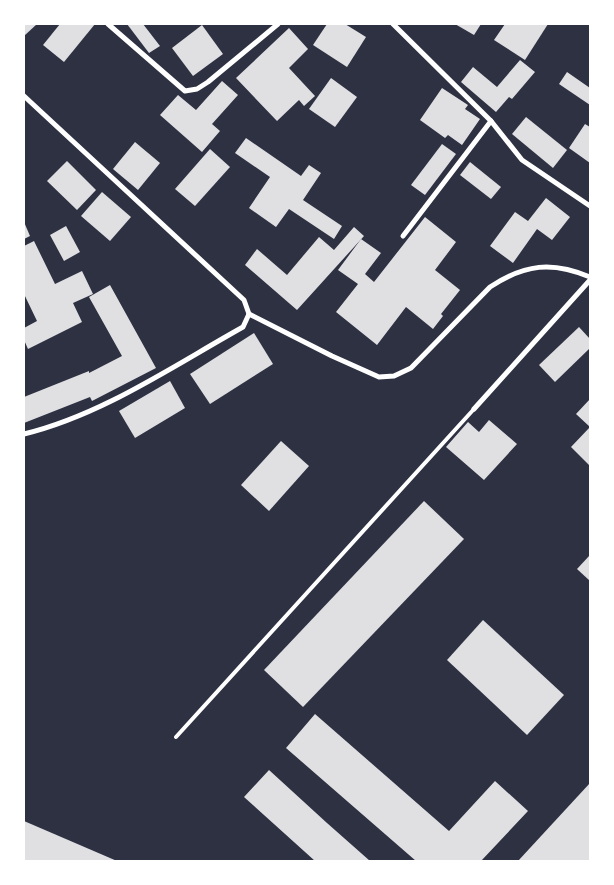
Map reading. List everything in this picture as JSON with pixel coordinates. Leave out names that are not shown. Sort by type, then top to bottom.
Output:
[{"type":"street","points":[[108,24],[185,91],[197,88],[208,82],[278,24]]},
{"type":"street","points":[[393,24],[491,121],[522,160],[590,206]]},
{"type":"street","points":[[25,98],[244,300],[249,314],[332,356],[379,377],[394,376],[411,368],[490,287],[505,277],[532,268],[550,266],[574,270],[590,279],[474,410]]},
{"type":"street","points":[[403,236],[491,121]]},
{"type":"street","points":[[24,434],[73,420],[128,391],[243,327],[249,314]]},
{"type":"lane","points":[[176,737],[474,410]]},
{"type":"building","points":[[24,24],[37,24],[24,36]]},
{"type":"building","points":[[60,24],[95,24],[64,62],[43,45]]},
{"type":"building","points":[[127,24],[143,24],[160,46],[149,53]]},
{"type":"building","points":[[327,24],[345,24],[366,37],[347,67],[313,45]]},
{"type":"building","points":[[455,24],[481,24],[474,35]]},
{"type":"building","points":[[505,24],[548,24],[525,60],[494,40]]},
{"type":"building","points":[[202,25],[223,54],[193,76],[172,48]]},
{"type":"building","points":[[289,28],[308,49],[289,68],[315,96],[304,106],[299,100],[277,121],[236,78]]},
{"type":"building","points":[[520,60],[535,72],[512,99],[509,97],[496,112],[461,82],[473,67],[497,87]]},
{"type":"building","points":[[567,72],[590,88],[590,105],[559,84]]},
{"type":"building","points":[[331,78],[357,97],[335,127],[309,109]]},
{"type":"building","points":[[222,81],[238,95],[212,124],[220,131],[202,152],[160,115],[178,95],[196,110]]},
{"type":"building","points":[[442,88],[468,105],[465,109],[480,119],[462,145],[448,135],[445,138],[420,120]]},
{"type":"building","points":[[526,117],[567,150],[553,168],[512,134]]},
{"type":"building","points":[[585,124],[590,127],[590,163],[569,148]]},
{"type":"building","points":[[246,138],[301,176],[309,165],[321,173],[303,200],[342,226],[334,239],[289,209],[276,227],[249,208],[270,177],[235,153]]},
{"type":"building","points":[[135,142],[160,163],[138,190],[113,169]]},
{"type":"building","points":[[442,144],[456,154],[425,195],[411,185]]},
{"type":"building","points":[[210,149],[230,167],[195,206],[175,189]]},
{"type":"building","points":[[67,161],[96,190],[77,210],[47,181]]},
{"type":"building","points":[[470,162],[501,187],[491,199],[460,175]]},
{"type":"building","points":[[102,192],[131,217],[110,241],[81,216]]},
{"type":"building","points":[[546,198],[570,217],[552,240],[537,229],[513,263],[490,246],[515,212],[528,221]]},
{"type":"building","points":[[425,217],[456,242],[435,270],[460,290],[441,314],[443,316],[433,329],[406,307],[377,345],[336,312],[358,284],[338,270],[361,239],[381,253],[365,274],[374,282]]},
{"type":"building","points":[[24,222],[30,236],[24,239]]},
{"type":"building","points":[[66,226],[80,252],[64,261],[50,235]]},
{"type":"building","points":[[354,227],[364,236],[297,310],[245,265],[257,249],[287,275],[319,237],[334,250]]},
{"type":"building","points":[[34,241],[55,284],[82,271],[93,294],[73,303],[82,322],[28,349],[24,340],[24,328],[37,321],[24,294],[24,246]]},
{"type":"building","points":[[110,285],[156,368],[92,401],[90,397],[24,423],[24,397],[89,371],[89,373],[122,356],[89,297]]},
{"type":"building","points":[[579,327],[590,339],[590,348],[555,382],[539,365]]},
{"type":"building","points":[[254,333],[273,364],[210,404],[190,374]]},
{"type":"building","points":[[170,381],[185,408],[135,438],[119,411]]},
{"type":"building","points":[[590,399],[590,427],[576,414]]},
{"type":"building","points":[[489,420],[517,444],[484,480],[446,447],[468,422],[479,432]]},
{"type":"building","points":[[590,427],[590,466],[571,447]]},
{"type":"building","points":[[281,441],[309,466],[269,511],[241,485]]},
{"type":"building","points":[[424,501],[464,539],[303,707],[264,670]]},
{"type":"building","points":[[590,555],[590,581],[577,569]]},
{"type":"building","points":[[483,620],[564,695],[527,735],[447,660]]},
{"type":"building","points":[[315,714],[449,831],[495,781],[528,811],[481,861],[416,861],[286,748]]},
{"type":"building","points":[[269,770],[370,861],[315,861],[244,797]]},
{"type":"building","points":[[590,783],[590,861],[518,861]]},
{"type":"building","points":[[24,821],[117,861],[24,861]]}]
